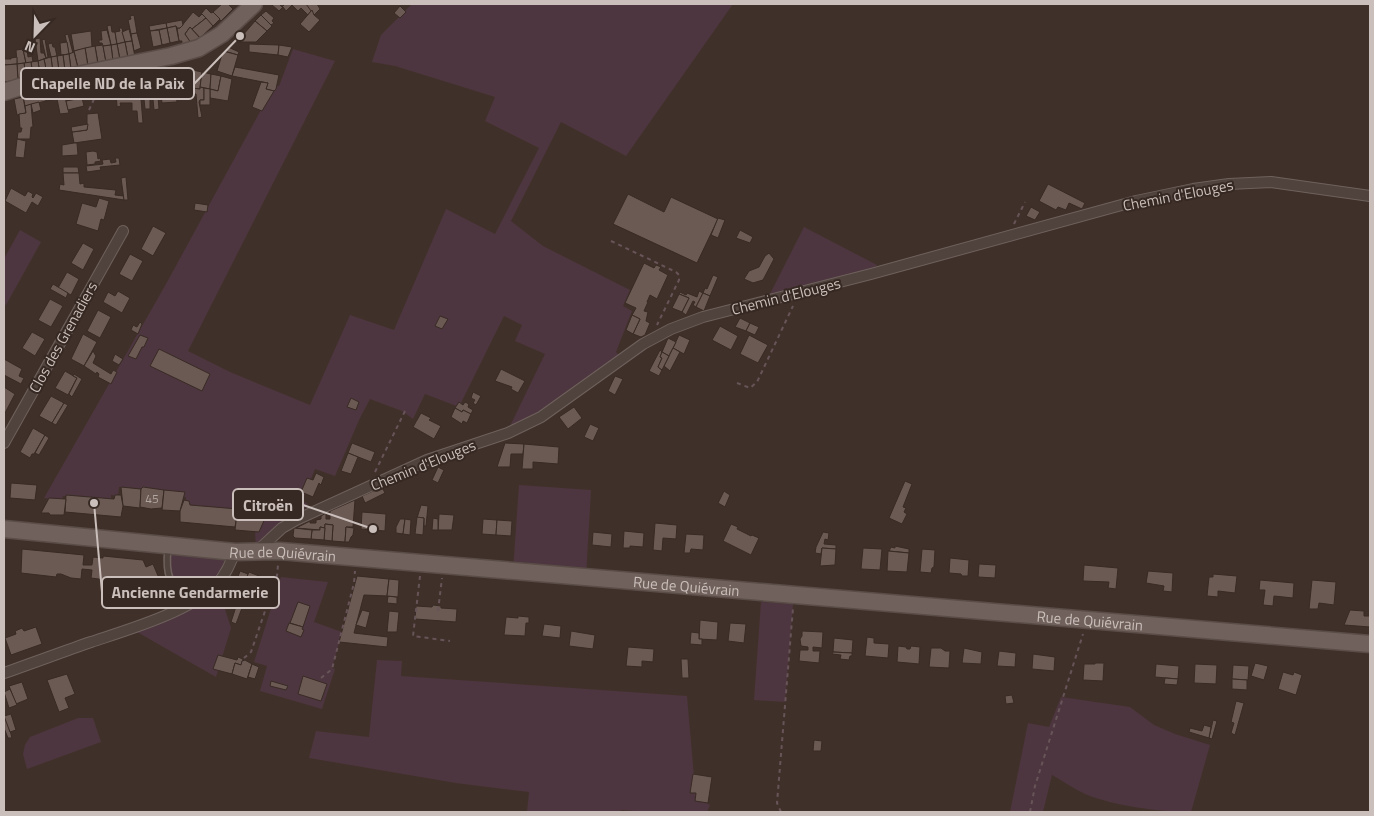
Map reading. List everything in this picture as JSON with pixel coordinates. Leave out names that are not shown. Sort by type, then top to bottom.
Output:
[{"type":"main road","points":[[4,92],[23,86],[171,56],[199,48],[222,34],[254,4]]},
{"type":"main road","name":"Rue de Quiévrain","points":[[4,529],[254,554],[278,561],[330,566],[1370,653]]},
{"type":"main road","name":"Rue de Quiévrain","points":[[254,554],[280,551],[1370,644]]},
{"type":"street","name":"Chemin d'Elouges","points":[[254,554],[282,528],[427,460],[508,433],[541,417],[655,336],[703,317],[871,274],[1136,201],[1184,190],[1230,184],[1272,182],[1370,196]]},
{"type":"street","name":"Clos des Grenadiers","points":[[4,443],[123,231]]},
{"type":"street","points":[[4,673],[182,608],[217,584],[224,575],[235,552]]},
{"type":"lane","points":[[168,545],[166,565],[168,576],[177,589],[192,602]]},
{"type":"path","points":[[90,72],[94,99],[90,110]]},
{"type":"path","points":[[1007,237],[1025,202]]},
{"type":"path","points":[[611,241],[679,275],[679,280],[654,331],[655,336]]},
{"type":"path","points":[[737,383],[750,388],[757,382],[792,310],[794,304],[793,294]]},
{"type":"path","points":[[366,488],[406,409]]},
{"type":"path","points":[[244,658],[251,652],[277,576],[278,561]]},
{"type":"path","points":[[321,678],[332,668],[354,583],[356,568]]},
{"type":"path","points":[[420,573],[413,636],[450,641]]},
{"type":"path","points":[[438,611],[442,575]]},
{"type":"path","points":[[781,812],[777,803],[794,604]]},
{"type":"path","points":[[1030,812],[1035,786],[1085,629]]},
{"type":"shaded area","points":[[412,4],[733,4],[626,156],[561,122],[511,221],[543,246],[630,290],[623,306],[632,311],[616,352],[622,359],[508,433],[545,354],[515,341],[522,325],[504,316],[459,407],[425,394],[413,419],[402,411],[370,399],[335,476],[315,469],[302,501],[308,504],[296,520],[256,551],[255,531],[233,514],[185,506],[186,497],[181,497],[181,492],[119,487],[118,496],[111,495],[111,499],[63,496],[62,500],[44,498],[166,284],[274,86],[279,86],[293,49],[335,61],[188,351],[230,372],[310,405],[350,315],[394,330],[446,209],[495,234],[539,148],[485,121],[495,97],[395,66],[372,62],[381,35]]},
{"type":"shaded area","points":[[804,227],[877,265],[871,274],[767,300]]},
{"type":"shaded area","points":[[20,230],[41,242],[6,305],[4,304],[4,259]]},
{"type":"shaded area","points":[[519,485],[591,490],[586,577],[513,571]]},
{"type":"shaded area","points":[[168,545],[235,552],[217,584],[231,628],[216,677],[130,628],[192,602],[173,584],[168,564]]},
{"type":"shaded area","points":[[281,577],[328,582],[314,622],[342,632],[332,668],[335,669],[322,709],[260,691],[267,666],[254,662]]},
{"type":"shaded area","points":[[761,602],[793,604],[785,702],[754,700]]},
{"type":"shaded area","points":[[377,660],[402,661],[401,676],[687,696],[695,788],[700,799],[710,805],[707,812],[621,810],[620,812],[527,812],[529,792],[456,783],[309,758],[316,731],[369,737]]},
{"type":"shaded area","points":[[1061,697],[1130,707],[1154,725],[1210,745],[1191,812],[1165,811],[1109,802],[1085,794],[1052,775],[1043,812],[1010,812],[1028,723],[1049,727]]},
{"type":"shaded area","points":[[78,718],[93,718],[101,742],[27,769],[23,754],[25,745],[30,737]]},
{"type":"building","points":[[222,4],[228,4],[233,9],[221,21],[213,12]]},
{"type":"building","points":[[273,4],[279,4],[282,7],[285,4],[306,4],[312,10],[308,15],[301,8],[298,11],[292,5],[286,11],[283,7],[279,11]]},
{"type":"building","points":[[306,4],[317,4],[320,9],[314,15]]},
{"type":"building","points":[[400,6],[406,12],[400,18],[394,13]]},
{"type":"building","points":[[206,8],[220,19],[213,26],[201,14]]},
{"type":"building","points":[[312,10],[314,15],[320,20],[309,32],[300,24]]},
{"type":"building","points":[[266,11],[274,18],[272,21],[274,23],[271,25],[261,15]]},
{"type":"building","points":[[193,12],[199,17],[202,14],[206,18],[192,29],[190,27],[185,34],[191,42],[181,46],[182,41],[179,41],[177,28],[180,28]]},
{"type":"building","points":[[134,15],[137,33],[131,34],[128,20],[131,19],[130,16]]},
{"type":"building","points":[[261,15],[272,26],[267,31],[255,21]]},
{"type":"building","points":[[206,18],[213,26],[200,38],[192,29]]},
{"type":"building","points":[[182,20],[183,25],[180,28],[176,26],[167,28],[166,23]]},
{"type":"building","points":[[255,21],[267,31],[256,42],[237,42]]},
{"type":"building","points":[[166,23],[167,28],[150,31],[149,26]]},
{"type":"building","points":[[111,25],[112,32],[115,32],[117,44],[111,45],[107,26]]},
{"type":"building","points":[[176,26],[179,41],[170,43],[167,28]]},
{"type":"building","points":[[190,27],[200,38],[191,43],[185,34]]},
{"type":"building","points":[[119,28],[122,28],[125,42],[117,44],[115,32],[120,31]]},
{"type":"building","points":[[167,28],[170,43],[162,45],[159,30]]},
{"type":"building","points":[[129,29],[132,41],[125,42],[122,32]]},
{"type":"building","points":[[107,30],[111,45],[103,46],[102,43],[99,43],[99,40],[102,40],[101,31]]},
{"type":"building","points":[[159,30],[162,45],[153,47],[150,31]]},
{"type":"building","points":[[91,31],[92,47],[74,51],[71,34]]},
{"type":"building","points":[[137,33],[141,48],[134,51],[131,34]]},
{"type":"building","points":[[68,34],[73,53],[69,54],[65,35]]},
{"type":"building","points":[[40,38],[41,53],[44,53],[46,58],[38,61],[35,39]]},
{"type":"building","points":[[45,39],[48,57],[46,58],[42,40]]},
{"type":"building","points":[[132,41],[135,57],[128,58],[125,42]]},
{"type":"building","points":[[67,42],[69,54],[61,55],[60,43]]},
{"type":"building","points":[[125,42],[128,58],[120,60],[117,44]]},
{"type":"building","points":[[52,43],[57,56],[51,57],[48,44]]},
{"type":"building","points":[[117,44],[120,60],[113,61],[111,45]]},
{"type":"building","points":[[249,44],[279,45],[278,55],[249,52]]},
{"type":"building","points":[[103,45],[106,62],[98,64],[95,46]]},
{"type":"building","points":[[111,45],[113,61],[106,62],[103,46]]},
{"type":"building","points":[[279,45],[292,47],[288,57],[278,55]]},
{"type":"building","points":[[95,46],[98,64],[88,66],[85,48]]},
{"type":"building","points":[[228,47],[239,52],[238,55],[224,51]]},
{"type":"building","points":[[85,48],[88,66],[78,68],[74,51]]},
{"type":"building","points":[[23,49],[26,63],[17,64],[16,50]]},
{"type":"building","points":[[23,49],[27,49],[28,57],[32,56],[33,62],[26,63]]},
{"type":"building","points":[[223,51],[238,55],[232,76],[217,71]]},
{"type":"building","points":[[74,52],[78,68],[71,69],[69,54]]},
{"type":"building","points":[[69,54],[71,69],[65,71],[63,55]]},
{"type":"building","points":[[63,55],[65,71],[59,71],[57,56]]},
{"type":"building","points":[[57,56],[59,71],[53,73],[51,57]]},
{"type":"building","points":[[17,57],[17,64],[4,65],[4,59]]},
{"type":"building","points":[[51,57],[53,73],[47,74],[44,59]]},
{"type":"building","points":[[44,59],[47,74],[40,75],[38,61]]},
{"type":"building","points":[[38,61],[40,75],[33,76],[31,62]]},
{"type":"building","points":[[31,62],[33,76],[26,78],[24,63]]},
{"type":"building","points":[[24,63],[26,78],[18,80],[17,64]]},
{"type":"building","points":[[17,64],[18,80],[4,82],[4,65]]},
{"type":"building","points":[[176,67],[178,84],[169,84],[167,69]]},
{"type":"building","points":[[176,67],[193,70],[192,85],[178,83]]},
{"type":"building","points":[[235,67],[279,75],[276,89],[274,91],[266,89],[268,83],[232,76]]},
{"type":"building","points":[[193,70],[202,72],[200,89],[192,88]]},
{"type":"building","points":[[202,72],[211,74],[210,89],[200,87]]},
{"type":"building","points":[[211,74],[221,76],[218,91],[210,89]]},
{"type":"building","points":[[221,76],[232,79],[228,101],[210,98],[210,89],[218,91]]},
{"type":"building","points":[[261,82],[268,83],[266,89],[274,91],[262,111],[252,107]]},
{"type":"building","points":[[178,83],[192,85],[192,88],[204,88],[204,100],[199,102],[202,117],[198,118],[196,94],[184,92],[185,89],[178,88]]},
{"type":"building","points":[[175,84],[177,102],[162,103],[161,96],[158,96],[159,109],[154,110],[153,99],[150,99],[150,109],[145,109],[144,99],[141,99],[143,123],[138,123],[137,111],[132,111],[132,103],[120,103],[121,106],[117,107],[116,91],[121,90],[121,96],[143,92],[143,89]]},
{"type":"building","points":[[79,85],[82,98],[66,101],[65,97],[46,101],[45,92]]},
{"type":"building","points":[[204,88],[210,89],[210,105],[200,105],[200,100],[204,100]]},
{"type":"building","points":[[45,92],[46,101],[25,106],[23,97]]},
{"type":"building","points":[[23,97],[26,113],[17,115],[14,99]]},
{"type":"building","points":[[65,97],[69,113],[60,114],[57,99]]},
{"type":"building","points":[[82,98],[84,106],[68,110],[66,101]]},
{"type":"building","points":[[39,102],[41,110],[33,113],[31,104]]},
{"type":"building","points":[[31,104],[33,127],[31,127],[30,139],[17,139],[18,132],[21,132],[22,128],[20,128],[19,114],[26,113],[25,106]]},
{"type":"building","points":[[98,113],[102,139],[74,143],[72,132],[87,130],[87,114]]},
{"type":"building","points":[[88,124],[87,130],[72,132],[71,127]]},
{"type":"building","points":[[17,139],[26,141],[24,158],[15,157]]},
{"type":"building","points":[[77,143],[78,155],[62,156],[62,145]]},
{"type":"building","points":[[86,152],[97,152],[98,159],[100,158],[101,161],[87,165]]},
{"type":"building","points":[[115,158],[119,158],[120,165],[100,167],[101,170],[87,172],[86,166],[103,164],[102,160],[110,159],[111,163],[116,162]]},
{"type":"building","points":[[63,167],[78,167],[79,173],[63,173]]},
{"type":"building","points":[[63,173],[79,173],[80,184],[84,183],[84,187],[116,190],[115,195],[124,196],[124,200],[59,190],[60,184],[64,185]]},
{"type":"building","points":[[126,177],[128,200],[124,200],[121,178]]},
{"type":"building","points":[[1048,184],[1085,203],[1082,209],[1069,203],[1066,210],[1058,207],[1056,210],[1039,201]]},
{"type":"building","points":[[11,188],[25,196],[28,191],[33,194],[33,198],[36,193],[43,197],[38,206],[32,202],[26,213],[5,201]]},
{"type":"building","points":[[628,194],[664,212],[671,197],[718,219],[697,263],[613,224]]},
{"type":"building","points":[[99,198],[109,201],[104,220],[101,219],[98,231],[76,224],[82,203],[96,207]]},
{"type":"building","points":[[195,203],[208,205],[207,212],[194,210]]},
{"type":"building","points":[[1031,207],[1040,212],[1035,220],[1026,216]]},
{"type":"building","points":[[718,218],[725,220],[718,238],[711,235]]},
{"type":"building","points":[[153,226],[166,233],[153,256],[141,249]]},
{"type":"building","points":[[740,230],[753,237],[750,243],[736,238]]},
{"type":"building","points":[[83,243],[94,249],[83,270],[71,263]]},
{"type":"building","points":[[769,253],[774,259],[763,280],[753,283],[744,279],[749,271],[759,267],[765,256]]},
{"type":"building","points":[[130,254],[143,261],[132,281],[119,274]]},
{"type":"building","points":[[644,263],[654,268],[656,265],[661,267],[659,270],[668,275],[657,299],[650,295],[644,311],[648,312],[646,321],[650,323],[645,335],[641,337],[633,334],[640,319],[632,315],[636,308],[625,303]]},
{"type":"building","points":[[67,272],[79,279],[71,295],[58,288]]},
{"type":"building","points":[[713,275],[718,277],[710,296],[703,293],[705,288],[707,289]]},
{"type":"building","points":[[53,284],[68,293],[66,298],[50,289]]},
{"type":"building","points":[[118,291],[130,298],[122,313],[103,302],[108,292],[115,296]]},
{"type":"building","points":[[699,291],[703,293],[696,307],[693,305],[695,302],[693,301],[686,315],[682,312],[689,298],[679,294],[680,292],[697,297]]},
{"type":"building","points":[[703,293],[710,296],[704,311],[696,307]]},
{"type":"building","points":[[679,294],[689,298],[682,312],[672,308]]},
{"type":"building","points":[[50,299],[63,306],[51,327],[38,320]]},
{"type":"building","points":[[98,310],[111,317],[100,338],[87,331]]},
{"type":"building","points":[[632,315],[640,319],[633,334],[626,330]]},
{"type":"building","points":[[440,316],[448,319],[442,329],[435,326]]},
{"type":"building","points":[[740,318],[750,323],[746,331],[735,327]]},
{"type":"building","points":[[140,322],[142,324],[138,334],[131,330],[133,325],[137,327]]},
{"type":"building","points":[[750,323],[759,327],[755,335],[746,331]]},
{"type":"building","points":[[720,326],[738,336],[731,350],[712,340]]},
{"type":"building","points":[[32,332],[45,339],[35,356],[22,348]]},
{"type":"building","points":[[83,334],[97,342],[84,366],[71,359]]},
{"type":"building","points":[[140,335],[148,338],[136,359],[128,356]]},
{"type":"building","points":[[679,335],[690,340],[684,354],[673,348]]},
{"type":"building","points":[[749,335],[768,345],[758,363],[740,354]]},
{"type":"building","points":[[668,338],[676,342],[669,356],[662,352]]},
{"type":"building","points":[[673,348],[680,352],[670,371],[664,366]]},
{"type":"building","points":[[159,349],[210,374],[202,391],[150,366]]},
{"type":"building","points":[[660,350],[662,352],[660,357],[662,358],[658,367],[662,370],[659,376],[649,371]]},
{"type":"building","points":[[93,351],[96,356],[93,363],[111,374],[113,370],[117,372],[111,384],[98,377],[99,374],[97,372],[96,374],[84,366]]},
{"type":"building","points":[[662,352],[669,356],[662,370],[658,367],[662,358],[660,357]]},
{"type":"building","points":[[115,354],[123,359],[119,365],[112,361]]},
{"type":"building","points":[[4,359],[22,369],[19,376],[24,378],[21,384],[4,375]]},
{"type":"building","points":[[501,369],[525,381],[518,393],[511,389],[512,387],[495,381]]},
{"type":"building","points":[[65,371],[77,378],[68,395],[55,388]]},
{"type":"building","points":[[74,374],[82,379],[72,397],[69,394],[77,378],[73,376]]},
{"type":"building","points":[[615,376],[623,379],[615,395],[608,391]]},
{"type":"building","points":[[4,387],[15,394],[5,413],[4,413]]},
{"type":"building","points":[[473,392],[481,396],[476,405],[473,403],[475,400],[471,398]]},
{"type":"building","points":[[51,396],[64,403],[52,423],[39,416]]},
{"type":"building","points":[[351,398],[359,402],[356,410],[347,407]]},
{"type":"building","points":[[459,402],[463,405],[465,402],[469,404],[468,407],[473,410],[471,414],[455,408]]},
{"type":"building","points":[[64,403],[68,405],[56,425],[52,423]]},
{"type":"building","points":[[574,407],[582,418],[568,429],[559,417]]},
{"type":"building","points":[[455,408],[471,414],[467,423],[463,421],[462,424],[451,417]]},
{"type":"building","points":[[421,413],[431,418],[429,420],[441,426],[434,439],[413,427]]},
{"type":"building","points":[[590,424],[599,428],[593,441],[584,437]]},
{"type":"building","points":[[33,428],[45,435],[30,458],[20,452]]},
{"type":"building","points":[[45,435],[49,438],[39,455],[35,453]]},
{"type":"building","points":[[352,443],[375,452],[371,462],[348,453]]},
{"type":"building","points":[[505,443],[524,444],[523,454],[511,454],[510,467],[497,467]]},
{"type":"building","points":[[524,444],[559,447],[558,464],[533,462],[533,469],[522,469]]},
{"type":"building","points":[[348,453],[358,457],[351,474],[341,471]]},
{"type":"building","points":[[438,467],[444,470],[438,483],[432,480]]},
{"type":"building","points":[[316,473],[324,477],[313,497],[301,492],[307,478],[313,480]]},
{"type":"building","points":[[905,481],[912,484],[903,507],[906,508],[904,512],[907,514],[902,524],[889,518]]},
{"type":"building","points":[[11,483],[37,485],[35,500],[10,498]]},
{"type":"building","points":[[121,487],[141,489],[140,508],[123,506]]},
{"type":"building","points":[[143,487],[164,490],[162,508],[140,507],[141,489]]},
{"type":"building","points":[[382,487],[385,493],[365,503],[362,496]]},
{"type":"building","points":[[164,490],[185,492],[180,511],[162,510]]},
{"type":"building","points":[[724,491],[730,495],[725,507],[718,503]]},
{"type":"building","points":[[66,495],[114,499],[115,495],[121,495],[123,506],[121,517],[65,512]]},
{"type":"building","points":[[49,498],[66,499],[64,515],[41,513]]},
{"type":"building","points":[[184,500],[189,501],[190,505],[238,509],[235,527],[180,522],[180,511]]},
{"type":"building","points":[[355,500],[353,527],[346,527],[345,542],[332,541],[333,525],[325,524],[325,528],[320,527],[320,530],[296,528],[310,521],[310,523],[316,523],[316,520],[321,519],[321,516],[326,513],[326,519],[330,519],[330,511]]},
{"type":"building","points":[[421,505],[428,506],[426,526],[424,526],[424,518],[417,518]]},
{"type":"building","points":[[362,512],[386,514],[385,531],[361,529]]},
{"type":"building","points":[[237,513],[266,516],[259,532],[235,530]]},
{"type":"building","points":[[439,514],[454,515],[452,530],[438,530]]},
{"type":"building","points":[[417,517],[424,518],[423,535],[415,534]]},
{"type":"building","points":[[433,518],[438,519],[438,530],[432,530]]},
{"type":"building","points":[[400,519],[405,519],[403,534],[396,533],[396,527]]},
{"type":"building","points":[[405,519],[411,520],[410,535],[403,534]]},
{"type":"building","points":[[483,519],[497,520],[496,535],[482,534]]},
{"type":"building","points":[[497,520],[512,521],[511,536],[496,535]]},
{"type":"building","points":[[655,523],[677,525],[676,539],[663,538],[662,551],[653,550]]},
{"type":"building","points":[[325,524],[333,525],[332,541],[324,540]]},
{"type":"building","points":[[731,524],[751,536],[759,538],[751,555],[723,541]]},
{"type":"building","points":[[320,527],[325,528],[324,540],[311,539],[312,530],[320,530]]},
{"type":"building","points":[[346,527],[354,528],[349,542],[345,542]]},
{"type":"building","points":[[294,528],[312,530],[311,539],[295,538],[293,536]]},
{"type":"building","points":[[624,531],[644,533],[643,547],[630,546],[630,548],[623,548]]},
{"type":"building","points":[[593,532],[612,534],[611,547],[592,545]]},
{"type":"building","points":[[823,532],[829,533],[828,540],[825,539],[824,544],[836,545],[836,549],[822,548],[821,554],[815,553],[816,547]]},
{"type":"building","points":[[686,534],[704,535],[703,550],[691,549],[690,553],[684,553]]},
{"type":"building","points":[[895,546],[909,549],[909,553],[889,551],[891,547],[895,548]]},
{"type":"building","points":[[822,548],[836,549],[835,565],[820,566]]},
{"type":"building","points":[[863,548],[882,549],[880,570],[861,569]]},
{"type":"building","points":[[22,549],[84,555],[83,565],[92,565],[93,557],[103,558],[103,556],[143,560],[146,567],[153,564],[167,601],[147,609],[136,584],[91,578],[92,570],[82,569],[81,579],[61,574],[57,574],[56,577],[21,573]]},
{"type":"building","points":[[922,549],[935,550],[934,567],[931,573],[920,572]]},
{"type":"building","points":[[888,551],[909,553],[907,572],[887,571]]},
{"type":"building","points":[[950,558],[969,560],[968,576],[949,573]]},
{"type":"building","points":[[979,564],[996,565],[995,578],[978,577]]},
{"type":"building","points":[[1084,565],[1118,568],[1116,589],[1108,588],[1109,582],[1083,581]]},
{"type":"building","points":[[240,571],[248,574],[243,586],[253,590],[258,575],[264,578],[259,592],[254,590],[250,602],[245,600],[236,624],[231,622],[241,591],[234,588]]},
{"type":"building","points":[[1148,571],[1173,573],[1172,592],[1163,591],[1164,586],[1146,583]]},
{"type":"building","points":[[249,572],[259,576],[253,590],[243,586]]},
{"type":"building","points":[[1213,574],[1237,576],[1235,593],[1218,591],[1218,597],[1207,596],[1209,577],[1213,577]]},
{"type":"building","points":[[357,576],[389,579],[387,596],[364,595],[354,633],[388,637],[387,647],[339,642]]},
{"type":"building","points":[[389,579],[399,580],[398,597],[387,596]]},
{"type":"building","points":[[1260,580],[1294,583],[1293,598],[1274,596],[1273,606],[1263,605],[1265,590],[1259,590]]},
{"type":"building","points":[[1312,580],[1336,582],[1334,605],[1319,603],[1318,609],[1309,609]]},
{"type":"building","points":[[388,596],[397,597],[397,604],[387,603]]},
{"type":"building","points":[[298,602],[310,606],[303,627],[290,623]]},
{"type":"building","points":[[433,605],[441,606],[441,608],[457,609],[456,622],[415,619],[416,606],[432,607]]},
{"type":"building","points":[[362,610],[370,612],[366,628],[356,625]]},
{"type":"building","points":[[1350,610],[1364,611],[1364,616],[1370,616],[1370,627],[1344,625]]},
{"type":"building","points":[[389,611],[399,612],[397,632],[387,632]]},
{"type":"building","points":[[518,616],[529,617],[529,623],[526,623],[525,636],[504,635],[506,617],[518,618]]},
{"type":"building","points":[[700,620],[718,622],[717,640],[699,639]]},
{"type":"building","points":[[289,623],[303,627],[302,629],[304,630],[301,637],[286,631]]},
{"type":"building","points":[[730,623],[746,624],[744,643],[728,641]]},
{"type":"building","points":[[544,624],[561,626],[560,638],[542,636]]},
{"type":"building","points":[[36,627],[42,644],[11,655],[5,638],[16,634],[15,631],[22,628],[24,631]]},
{"type":"building","points":[[571,631],[595,635],[593,649],[569,646]]},
{"type":"building","points":[[802,631],[823,632],[822,648],[813,647],[813,651],[820,651],[819,663],[799,661],[800,650],[808,650],[808,647],[801,646]]},
{"type":"building","points":[[691,632],[699,633],[702,645],[690,644]]},
{"type":"building","points":[[867,637],[874,638],[874,643],[889,644],[888,658],[865,656]]},
{"type":"building","points":[[834,638],[853,640],[852,653],[833,652]]},
{"type":"building","points":[[898,646],[906,647],[907,649],[910,649],[911,646],[920,647],[919,664],[897,662]]},
{"type":"building","points":[[628,647],[654,649],[653,662],[642,661],[642,667],[626,666]]},
{"type":"building","points":[[931,648],[941,648],[945,651],[950,651],[949,668],[929,667]]},
{"type":"building","points":[[964,648],[982,652],[981,664],[962,663]]},
{"type":"building","points":[[999,651],[1016,653],[1015,667],[997,666]]},
{"type":"building","points":[[833,652],[852,653],[852,656],[850,656],[849,660],[840,659],[841,655],[832,654]]},
{"type":"building","points":[[1033,654],[1055,657],[1054,671],[1032,669]]},
{"type":"building","points":[[218,655],[237,660],[238,657],[243,659],[241,665],[235,663],[232,674],[213,669]]},
{"type":"building","points":[[681,659],[688,659],[689,678],[682,678]]},
{"type":"building","points":[[245,660],[252,664],[247,679],[232,674],[235,663],[241,665],[242,661]]},
{"type":"building","points":[[1104,663],[1103,681],[1083,680],[1084,664]]},
{"type":"building","points":[[1255,663],[1268,666],[1264,680],[1251,676]]},
{"type":"building","points":[[252,664],[259,667],[255,679],[248,677]]},
{"type":"building","points":[[1156,664],[1179,666],[1178,679],[1155,677]]},
{"type":"building","points":[[1195,664],[1217,665],[1216,684],[1194,683]]},
{"type":"building","points":[[1233,665],[1249,666],[1248,680],[1232,679]]},
{"type":"building","points":[[1283,672],[1293,675],[1294,672],[1302,675],[1296,695],[1278,689]]},
{"type":"building","points":[[67,674],[75,694],[65,698],[69,708],[59,712],[47,680]]},
{"type":"building","points":[[303,676],[327,684],[321,701],[298,694]]},
{"type":"building","points":[[1165,678],[1178,679],[1177,685],[1164,684]]},
{"type":"building","points":[[1232,679],[1247,680],[1247,690],[1232,689]]},
{"type":"building","points":[[271,681],[288,686],[286,690],[270,686]]},
{"type":"building","points":[[22,682],[28,699],[16,704],[9,686]]},
{"type":"building","points":[[10,689],[17,705],[9,708],[4,692]]},
{"type":"building","points":[[1012,695],[1014,703],[1006,704],[1005,696]]},
{"type":"building","points":[[1236,701],[1244,703],[1235,735],[1231,733],[1234,723],[1231,722]]},
{"type":"building","points":[[4,714],[12,738],[8,738],[4,728]]},
{"type":"building","points":[[11,714],[16,730],[10,732],[4,716]]},
{"type":"building","points":[[1213,720],[1217,721],[1212,739],[1209,738]]},
{"type":"building","points":[[1204,725],[1211,727],[1209,738],[1189,732],[1190,728],[1202,731]]},
{"type":"building","points":[[814,740],[822,741],[821,751],[813,751]]},
{"type":"building","points":[[693,774],[712,777],[708,803],[695,801],[696,793],[690,793]]},
{"type":"place","name":"Chapelle ND de la Paix","points":[[240,36]]},
{"type":"place","name":"Ancienne Gendarmerie","points":[[94,503]]},
{"type":"place","name":"Citroën","points":[[373,529]]}]
